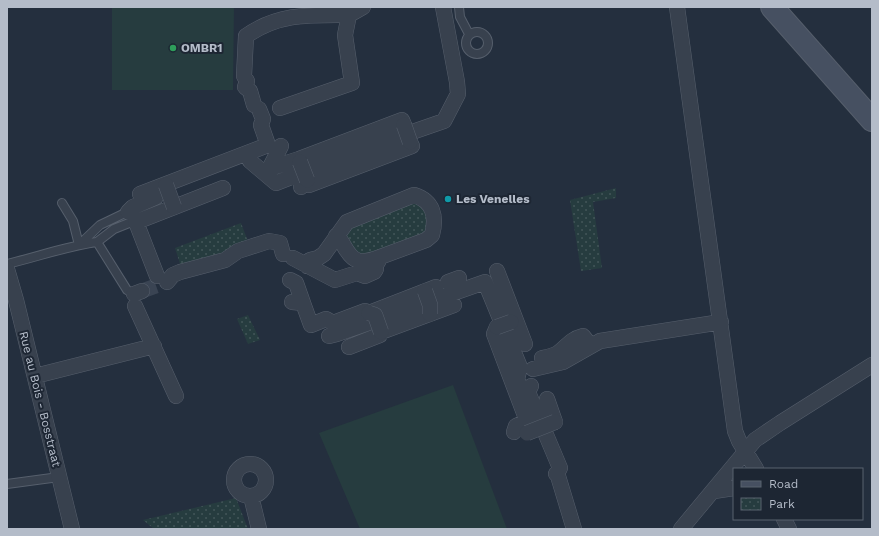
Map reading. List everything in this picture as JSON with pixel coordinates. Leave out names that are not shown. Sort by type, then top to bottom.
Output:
[{"type":"street","points":[[303,176],[402,120],[412,146],[309,185],[303,176],[271,156],[251,118],[258,110],[249,90],[245,86],[246,36],[255,29],[296,15],[349,15],[363,7]]},
{"type":"street","points":[[250,161],[276,183],[303,176],[444,122],[458,94],[443,7]]},
{"type":"street","points":[[677,7],[735,431],[745,452],[755,468]]},
{"type":"street","points":[[772,7],[872,120]]},
{"type":"street","points":[[280,108],[352,83],[345,35],[349,15]]},
{"type":"street","points":[[127,216],[133,206],[250,161],[264,156],[271,156]]},
{"type":"street","points":[[271,156],[140,194],[166,185],[271,156]]},
{"type":"street","points":[[166,185],[174,207]]},
{"type":"street","points":[[223,188],[136,222],[162,279],[180,272],[225,260],[238,251],[269,241],[280,243],[286,254],[335,280],[357,273],[365,276],[374,272],[378,263]]},
{"type":"street","points":[[307,266],[310,260],[318,258],[324,254],[336,236],[347,222],[414,195],[427,202],[434,216],[432,235],[426,240],[378,263],[358,262],[352,257],[341,239],[336,236]]},
{"type":"street","name":"Rue au Bois - Bosstraat","points":[[7,269],[35,376],[72,529]]},
{"type":"street","points":[[497,271],[514,321],[526,344]]},
{"type":"street","points":[[290,280],[296,283],[311,325],[326,319],[333,323],[365,311],[375,315],[381,332]]},
{"type":"street","points":[[329,336],[485,282],[529,375],[528,392],[560,468],[557,475],[574,529]]},
{"type":"street","points":[[369,313],[442,285],[430,305],[430,314]]},
{"type":"street","points":[[137,297],[154,346],[176,396]]},
{"type":"street","points":[[303,303],[292,302],[297,303],[305,322],[308,324],[327,318],[334,321],[342,319]]},
{"type":"street","points":[[349,347],[380,335],[381,332],[454,304]]},
{"type":"street","points":[[514,321],[497,327],[494,334],[527,422],[516,426],[519,431],[555,422],[547,399]]},
{"type":"street","points":[[529,375],[563,362],[590,345],[618,337],[721,322]]},
{"type":"street","points":[[35,376],[154,346]]},
{"type":"street","points":[[688,526],[755,440],[872,365]]},
{"type":"street","points":[[714,491],[733,488]]},
{"type":"street","points":[[251,496],[258,529]]},
{"type":"street","points":[[784,520],[789,529]]},
{"type":"lane","points":[[459,7],[460,17],[469,34]]},
{"type":"lane","points":[[62,203],[73,221],[79,245]]},
{"type":"lane","points":[[7,264],[79,245],[98,242],[127,216]]},
{"type":"lane","points":[[79,245],[100,225],[127,216]]},
{"type":"lane","points":[[98,242],[127,290],[137,297]]},
{"type":"lane","points":[[7,484],[59,477]]},
{"type":"green space","name":"OMBR1","points":[[112,7],[234,7],[233,90],[112,90]]},
{"type":"green space","points":[[616,188],[616,198],[593,202],[602,268],[581,271],[570,200]]},
{"type":"green space","points":[[409,201],[418,203],[428,216],[425,235],[364,258],[346,242],[346,230]]},
{"type":"green space","points":[[241,223],[249,244],[182,270],[175,248]]},
{"type":"green space","points":[[248,315],[260,340],[248,344],[237,319]]},
{"type":"green space","points":[[453,385],[507,529],[360,529],[319,433]]},
{"type":"green space","points":[[236,498],[248,529],[154,529],[143,520]]},
{"type":"tunnel","points":[[142,291],[167,282]]},
{"type":"place","name":"OMBR1","points":[[173,48]]},
{"type":"place","name":"Les Venelles","points":[[448,199]]}]
